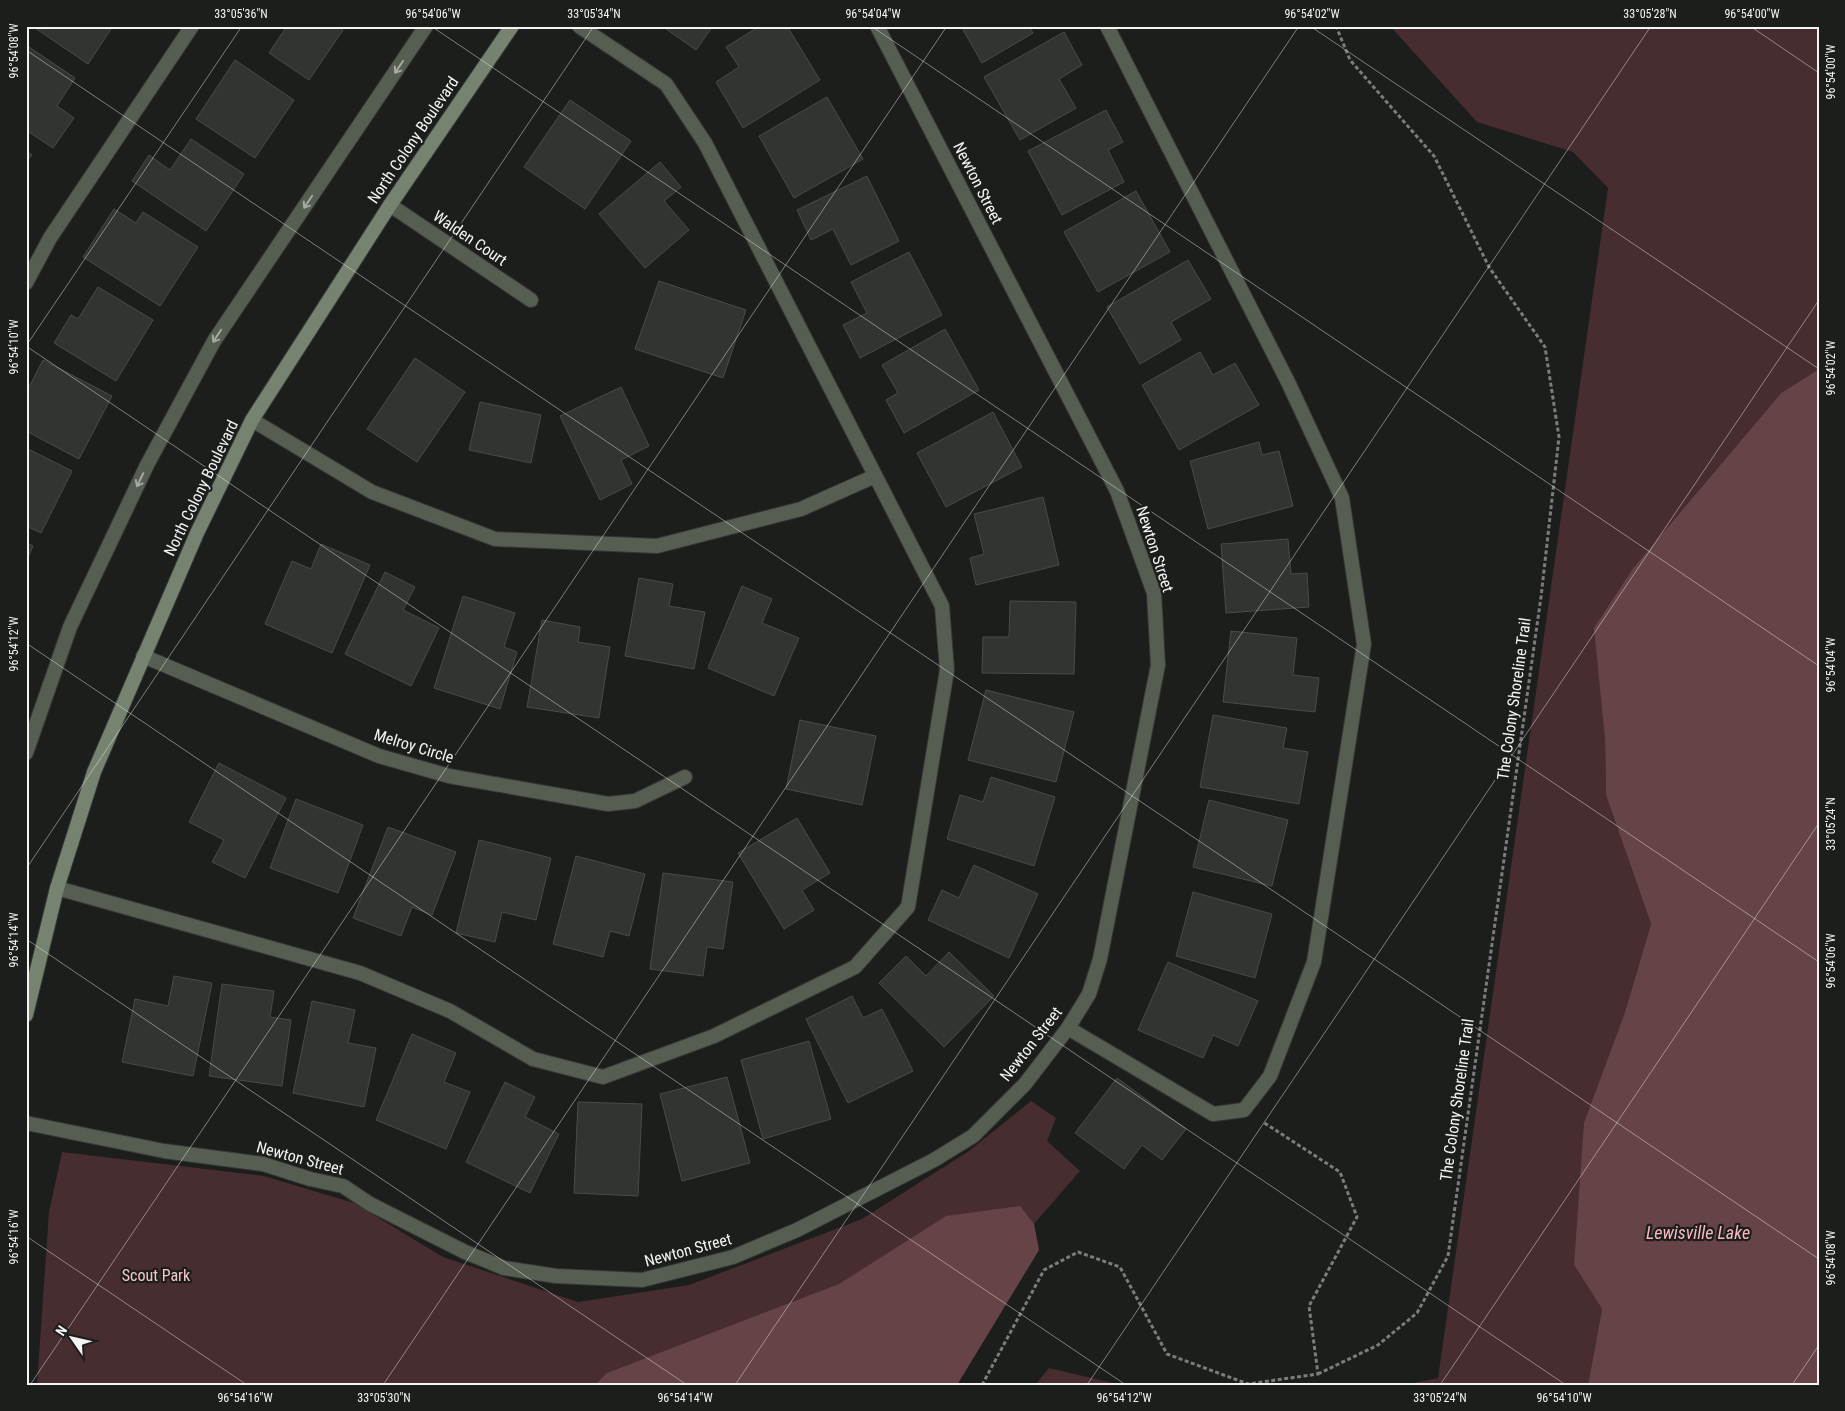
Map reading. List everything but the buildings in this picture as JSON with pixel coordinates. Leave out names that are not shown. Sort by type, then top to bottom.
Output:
[{"type":"main road","name":"North Colony Boulevard","points":[[26,1015],[57,888],[94,772],[197,532],[252,420],[390,204],[512,26]]},
{"type":"street","points":[[26,283],[50,238],[192,26]]},
{"type":"street","points":[[26,753],[70,628],[148,465],[214,341],[426,26]]},
{"type":"street","points":[[57,888],[360,973],[450,1011],[533,1060],[603,1077],[714,1036],[854,967],[908,907],[947,670],[942,606],[705,143],[666,84],[579,26]]},
{"type":"street","name":"Newton Street","points":[[26,1123],[164,1150],[263,1164],[310,1179],[344,1186],[370,1204],[465,1252],[504,1268],[556,1276],[642,1280],[733,1257],[797,1230],[934,1160],[973,1136],[1025,1084],[1068,1028],[1089,994],[1100,959],[1158,665],[1154,593],[1117,491],[877,26]]},
{"type":"street","points":[[1068,1028],[1213,1114],[1244,1110],[1270,1076],[1314,962],[1364,644],[1342,498],[1288,382],[1106,26]]},
{"type":"street","name":"Walden Court","points":[[390,204],[531,300]]},
{"type":"street","points":[[252,420],[372,492],[494,539],[657,546],[801,509],[875,476]]},
{"type":"street","name":"Melroy Circle","points":[[143,656],[380,756],[448,776],[608,804],[635,801],[685,777]]},
{"type":"path","name":"The Colony Shoreline Trail","points":[[982,1385],[1044,1270],[1078,1252],[1120,1267],[1167,1354],[1248,1384],[1318,1374],[1378,1345],[1417,1313],[1448,1256],[1541,597],[1559,437],[1545,347],[1488,267],[1434,156],[1350,60],[1336,26]]},
{"type":"path","points":[[1244,1110],[1340,1172],[1357,1217],[1309,1306],[1318,1374]]},
{"type":"green space","points":[[1390,26],[1819,26],[1819,369],[1781,393],[1634,567],[1605,738],[1606,795],[1651,924],[1624,1015],[1574,1265],[1602,1309],[1588,1385],[1403,1385],[1438,1378],[1608,188],[1573,152],[1477,122]]},
{"type":"green space","name":"Scout Park","points":[[1031,1101],[1056,1118],[1047,1141],[1080,1171],[1034,1224],[1039,1250],[957,1385],[37,1385],[49,1212],[62,1152],[264,1176],[354,1203],[443,1257],[578,1302],[689,1285],[862,1219],[969,1151]]},
{"type":"green space","points":[[1049,1368],[1113,1383],[1119,1385],[1035,1385]]},
{"type":"water","name":"Lewisville Lake","points":[[1819,369],[1819,1385],[1588,1385],[1602,1309],[1574,1265],[1584,1123],[1624,1015],[1651,924],[1606,795],[1605,738],[1594,628],[1634,567],[1781,393]]},
{"type":"water","points":[[1020,1206],[1034,1224],[1039,1250],[957,1385],[595,1385],[607,1373],[839,1284],[946,1216]]}]
